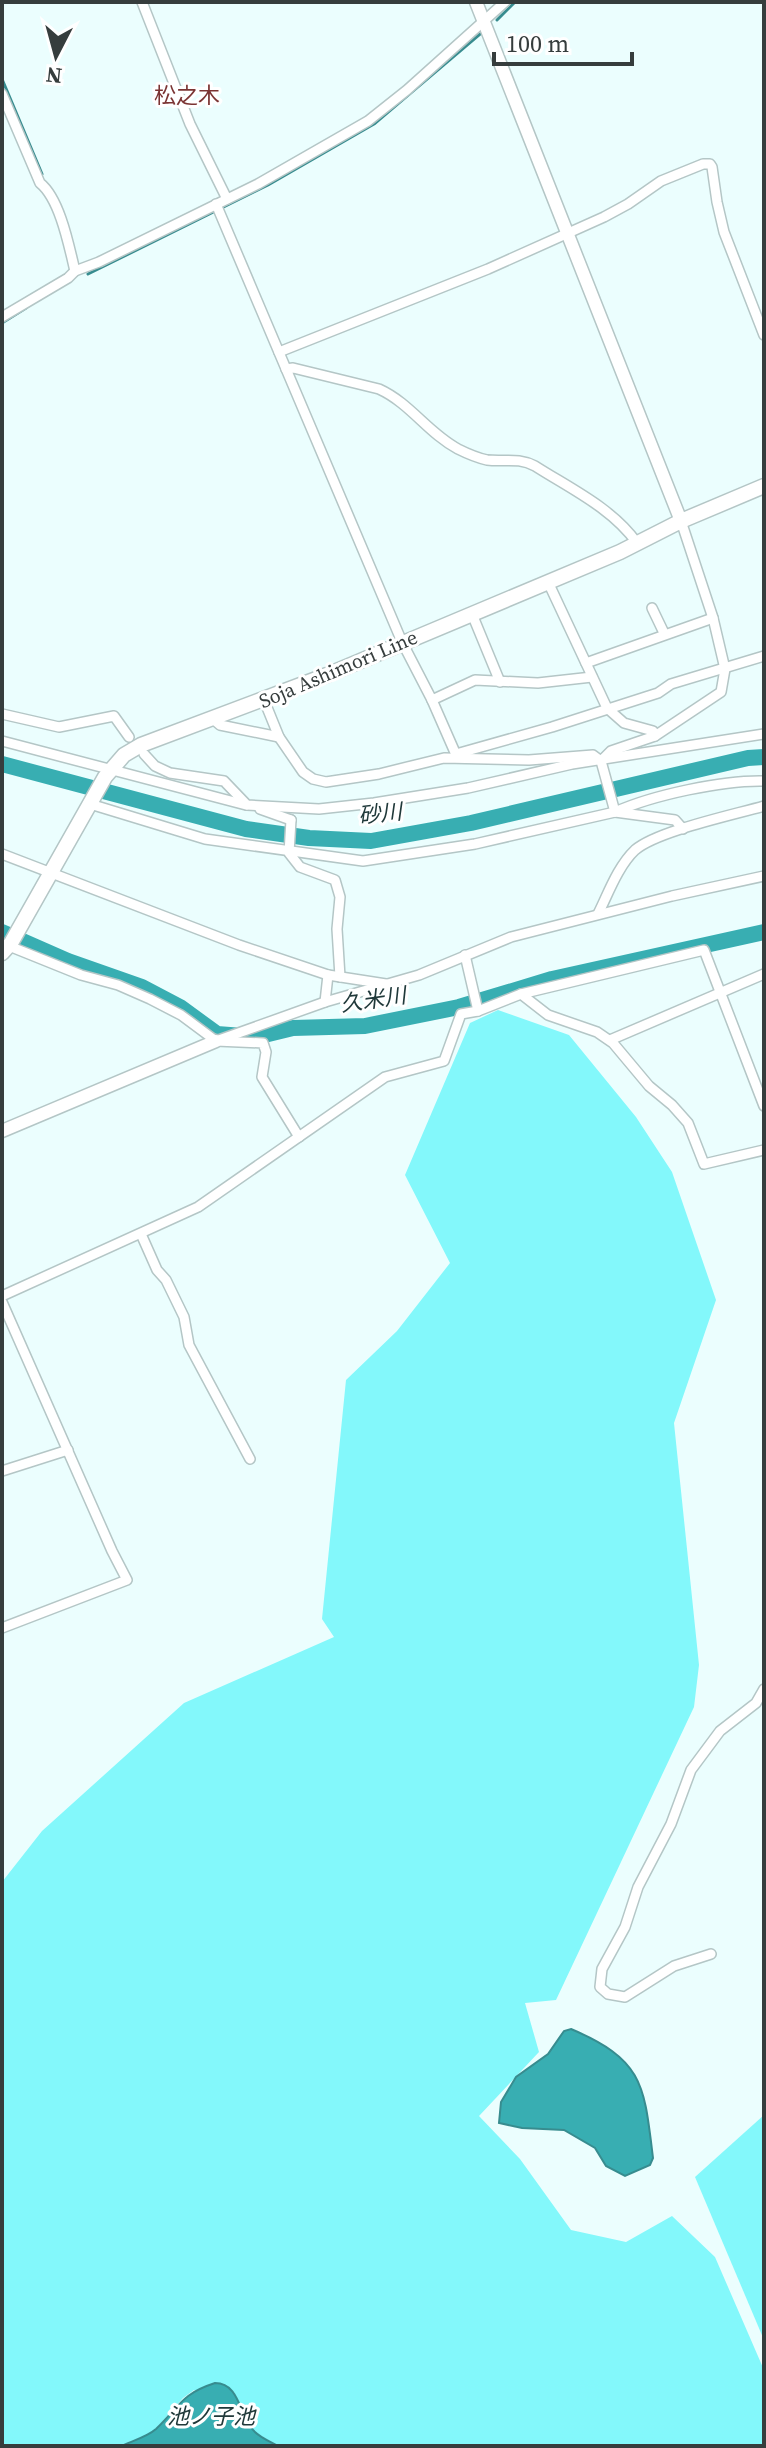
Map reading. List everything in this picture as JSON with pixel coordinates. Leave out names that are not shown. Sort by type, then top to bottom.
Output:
[{"type":"main road","name":"Soja Ashimori Line","points":[[10,943],[108,774],[124,755],[141,745],[264,700],[472,614],[764,486]]},
{"type":"street","points":[[142,2],[190,124],[227,199]]},
{"type":"street","points":[[476,2],[681,521],[713,618],[725,669],[721,692],[655,736],[611,751],[601,761]]},
{"type":"street","points":[[2,317],[75,271],[258,184],[368,121],[505,2]]},
{"type":"street","points":[[2,94],[40,183],[46,188],[61,220],[75,271]]},
{"type":"street","points":[[279,352],[488,269],[628,204],[661,181],[703,164],[710,164],[724,232],[764,335]]},
{"type":"street","points":[[216,204],[402,642],[456,756]]},
{"type":"street","points":[[286,369],[293,368],[379,389],[403,402],[459,450],[485,460],[524,460],[612,515],[637,543]]},
{"type":"street","points":[[548,582],[607,708],[624,723],[653,731],[655,736]]},
{"type":"street","points":[[652,608],[664,633]]},
{"type":"street","points":[[472,614],[500,682]]},
{"type":"street","points":[[586,663],[713,618]]},
{"type":"street","points":[[264,700],[279,737],[303,772],[313,779],[326,782],[379,774],[456,756],[658,693],[671,684],[764,656]]},
{"type":"street","points":[[432,700],[468,681],[538,683],[592,677]]},
{"type":"street","points":[[2,714],[59,727],[114,716],[129,737]]},
{"type":"street","points":[[213,719],[231,727],[279,737]]},
{"type":"street","points":[[144,754],[155,766],[170,773],[224,781],[247,805],[309,808],[374,803],[468,788],[601,761],[764,734]]},
{"type":"street","points":[[2,741],[108,774],[247,805],[291,820]]},
{"type":"street","points":[[456,756],[529,760],[593,755],[601,761],[615,812]]},
{"type":"street","points":[[92,801],[205,839],[363,861],[475,844],[615,812],[637,802],[736,781],[764,781]]},
{"type":"street","points":[[598,914],[621,869],[636,849],[654,838],[764,806]]},
{"type":"street","points":[[291,820],[309,808]]},
{"type":"street","points":[[615,812],[675,820],[683,829]]},
{"type":"street","points":[[291,820],[289,853],[300,867],[335,880],[340,897],[337,929],[340,977]]},
{"type":"street","points":[[2,854],[239,945],[328,975],[389,984]]},
{"type":"street","points":[[2,1131],[241,1031],[325,1002],[419,975],[511,937],[764,876]]},
{"type":"street","points":[[10,943],[81,975],[118,985],[150,999],[221,1039],[263,1043],[266,1052],[262,1077],[299,1137]]},
{"type":"street","points":[[2,1296],[198,1207],[385,1077],[444,1061],[461,1014],[476,1005],[704,950],[764,1106]]},
{"type":"street","points":[[465,955],[476,1005]]},
{"type":"street","points":[[610,1040],[764,974]]},
{"type":"street","points":[[325,1002],[328,975]]},
{"type":"street","points":[[521,994],[548,1015],[597,1032],[610,1040],[649,1086],[688,1123],[704,1164],[764,1150]]},
{"type":"street","points":[[141,1234],[184,1317],[189,1345],[250,1459]]},
{"type":"street","points":[[2,1302],[127,1580],[2,1628]]},
{"type":"street","points":[[2,1471],[68,1450]]},
{"type":"street","points":[[711,1954],[674,1966],[625,1997],[608,1994],[600,1987],[602,1969],[625,1927],[638,1887],[671,1824],[691,1770],[720,1731],[756,1703],[764,1689]]},
{"type":"shaded area","points":[[498,1010],[569,1035],[636,1117],[672,1172],[716,1300],[674,1423],[699,1665],[694,1707],[556,2000],[525,2003],[539,2052],[479,2116],[520,2159],[571,2230],[626,2242],[672,2216],[715,2257],[764,2370],[764,2446],[278,2446],[253,2431],[234,2392],[194,2390],[153,2432],[121,2446],[2,2446],[2,1882],[42,1831],[184,1703],[334,1637],[322,1619],[346,1380],[397,1331],[450,1263],[405,1175],[470,1023]]},
{"type":"shaded area","points":[[764,2115],[764,2340],[695,2177]]},
{"type":"water","points":[[571,2029],[613,2052],[627,2064],[636,2078],[647,2111],[653,2158],[650,2165],[625,2176],[606,2166],[595,2148],[564,2130],[522,2128],[499,2123],[501,2102],[516,2077],[548,2054],[564,2031]]},
{"type":"water","name":"池ノ子池","points":[[215,2383],[224,2385],[235,2395],[255,2432],[278,2446],[121,2446],[152,2432],[188,2396]]},
{"type":"waterway","points":[[497,20],[515,2]]},
{"type":"waterway","points":[[88,274],[268,185],[374,124],[480,34]]},
{"type":"waterway","points":[[2,79],[42,174]]},
{"type":"waterway","points":[[2,323],[26,308]]},
{"type":"waterway","name":"砂川","points":[[2,764],[246,829],[309,838],[371,841],[471,823],[748,758],[764,757]]},
{"type":"waterway","name":"久米川","points":[[2,932],[68,961],[142,987],[180,1007],[217,1034],[256,1037],[293,1028],[365,1026],[459,1007],[552,979],[764,932]]},
{"type":"district","name":"松之木","points":[[187,95]]}]
